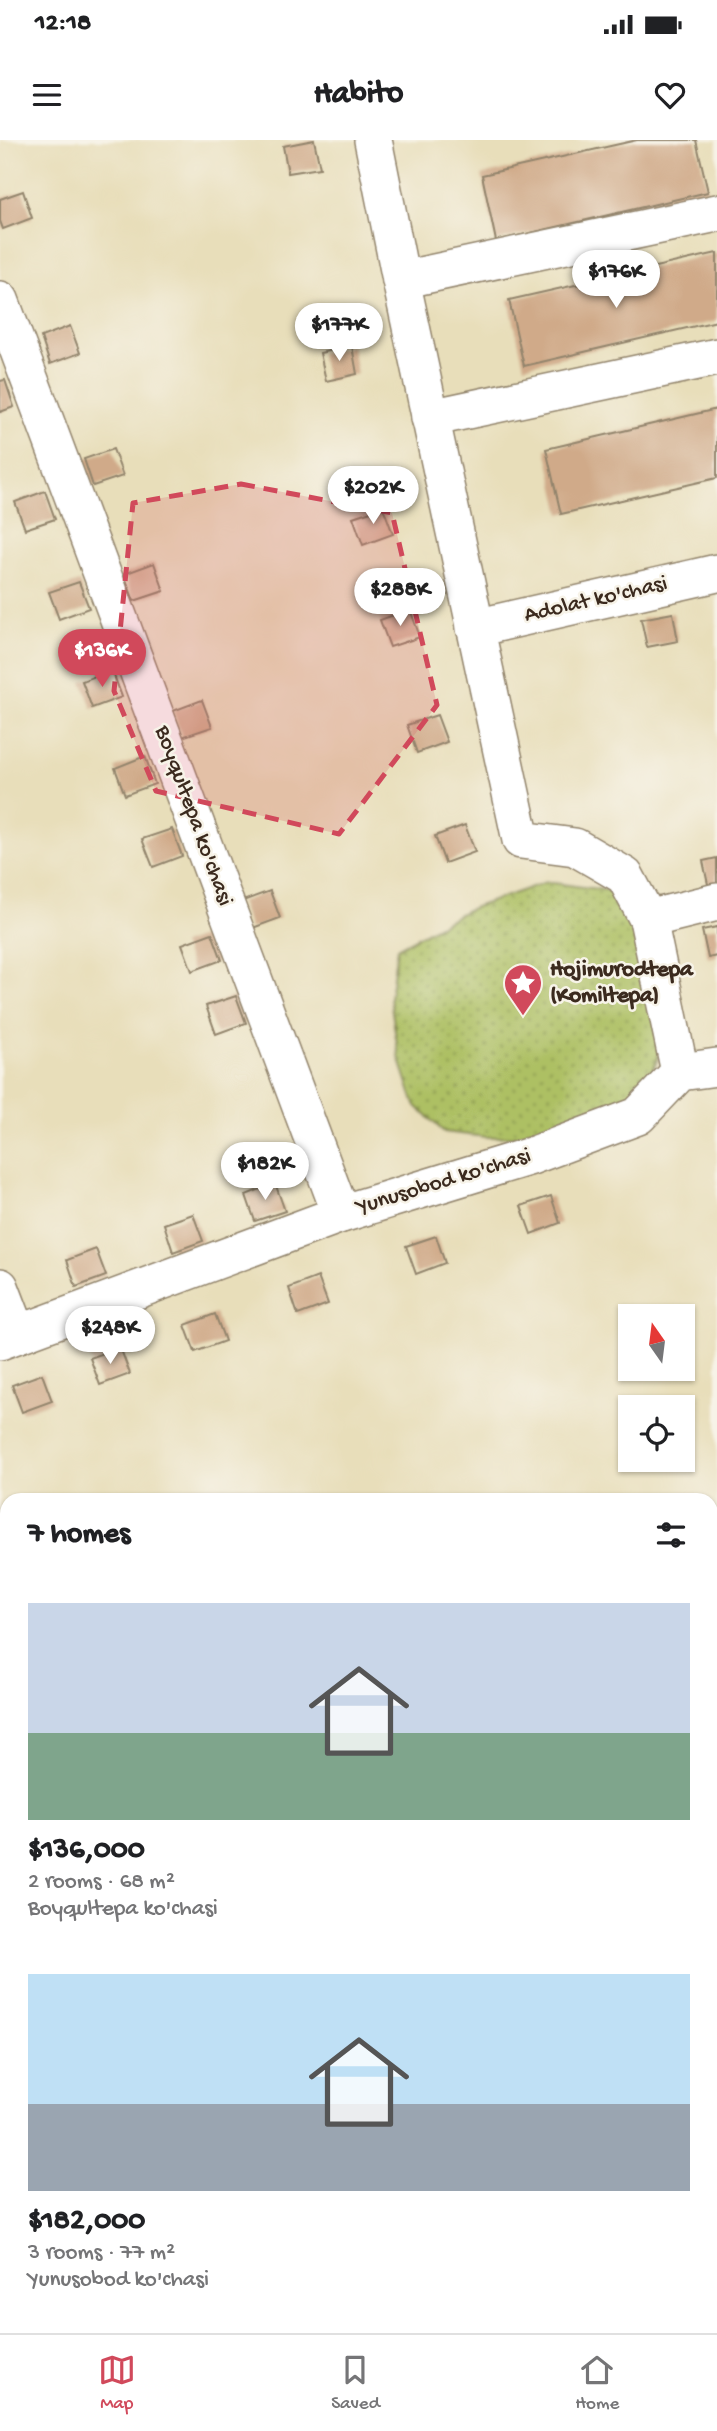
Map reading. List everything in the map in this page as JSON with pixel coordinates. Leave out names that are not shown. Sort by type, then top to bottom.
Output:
[{"type":"street","points":[[373,140],[521,840],[575,847],[625,876],[648,919],[680,1072],[717,1067]]},
{"type":"street","points":[[401,280],[717,213]]},
{"type":"street","name":"Boyqultepa ko'chasi","points":[[0,300],[341,1214]]},
{"type":"street","points":[[430,418],[717,357]]},
{"type":"street","name":"Adolat ko'chasi","points":[[475,628],[717,573]]},
{"type":"street","points":[[648,919],[717,902]]},
{"type":"street","name":"Yunusobod ko'chasi","points":[[9,1338],[341,1214],[531,1156],[638,1116],[680,1072]]},
{"type":"street","points":[[0,1287],[9,1338]]},
{"type":"highlighted area","points":[[241,484],[392,513],[437,705],[339,834],[156,791],[114,691],[133,503]]},
{"type":"green space","name":"Hojimurodtepa (Komiltepa)","points":[[546,882],[612,891],[636,928],[658,1036],[658,1058],[638,1104],[534,1136],[486,1137],[444,1132],[415,1105],[399,1057],[390,998],[397,948],[467,910]]},
{"type":"building","points":[[314,140],[320,168],[288,173],[283,146]]},
{"type":"building","points":[[637,140],[696,140],[708,192],[496,241],[482,175]]},
{"type":"building","points":[[23,191],[32,218],[3,229],[0,221],[0,199]]},
{"type":"building","points":[[717,253],[717,321],[524,366],[509,300]]},
{"type":"building","points":[[70,326],[80,353],[50,364],[41,337]]},
{"type":"building","points":[[352,346],[357,374],[326,381],[320,353]]},
{"type":"building","points":[[5,380],[14,407],[0,412],[0,381]]},
{"type":"building","points":[[717,409],[717,478],[561,514],[546,449]]},
{"type":"building","points":[[113,449],[123,476],[93,486],[84,459]]},
{"type":"building","points":[[45,491],[55,519],[25,529],[15,502]]},
{"type":"building","points":[[383,507],[393,534],[363,545],[353,517]]},
{"type":"building","points":[[154,563],[164,591],[134,601],[124,574]]},
{"type":"building","points":[[79,582],[89,608],[59,619],[49,592]]},
{"type":"building","points":[[410,609],[420,637],[390,647],[380,620]]},
{"type":"building","points":[[673,613],[678,641],[647,647],[641,619]]},
{"type":"building","points":[[112,670],[122,697],[92,708],[82,681]]},
{"type":"building","points":[[202,700],[212,727],[182,737],[173,711]]},
{"type":"building","points":[[437,715],[447,742],[417,753],[407,725]]},
{"type":"building","points":[[145,756],[155,784],[125,795],[115,768]]},
{"type":"building","points":[[465,825],[475,852],[445,863],[435,836]]},
{"type":"building","points":[[172,829],[182,856],[153,867],[142,839]]},
{"type":"building","points":[[717,858],[717,887],[709,889],[703,861]]},
{"type":"building","points":[[270,891],[280,918],[250,929],[240,902]]},
{"type":"building","points":[[717,927],[717,956],[708,958],[702,930]]},
{"type":"building","points":[[212,933],[222,960],[192,971],[182,944]]},
{"type":"building","points":[[236,996],[246,1023],[216,1034],[206,1006]]},
{"type":"building","points":[[275,1183],[285,1211],[255,1221],[246,1195]]},
{"type":"building","points":[[551,1196],[560,1223],[531,1234],[521,1206]]},
{"type":"building","points":[[193,1214],[203,1241],[173,1252],[164,1224]]},
{"type":"building","points":[[436,1236],[445,1263],[416,1274],[406,1246]]},
{"type":"building","points":[[96,1249],[106,1276],[76,1287],[67,1260]]},
{"type":"building","points":[[318,1277],[328,1304],[298,1315],[289,1288]]},
{"type":"building","points":[[215,1314],[225,1341],[195,1352],[185,1325]]},
{"type":"building","points":[[120,1347],[130,1374],[100,1385],[90,1358]]},
{"type":"building","points":[[42,1374],[52,1401],[22,1412],[12,1385]]},
{"type":"place","name":"Hojimurodtepa (Komiltepa)","points":[[523,1017]]}]
